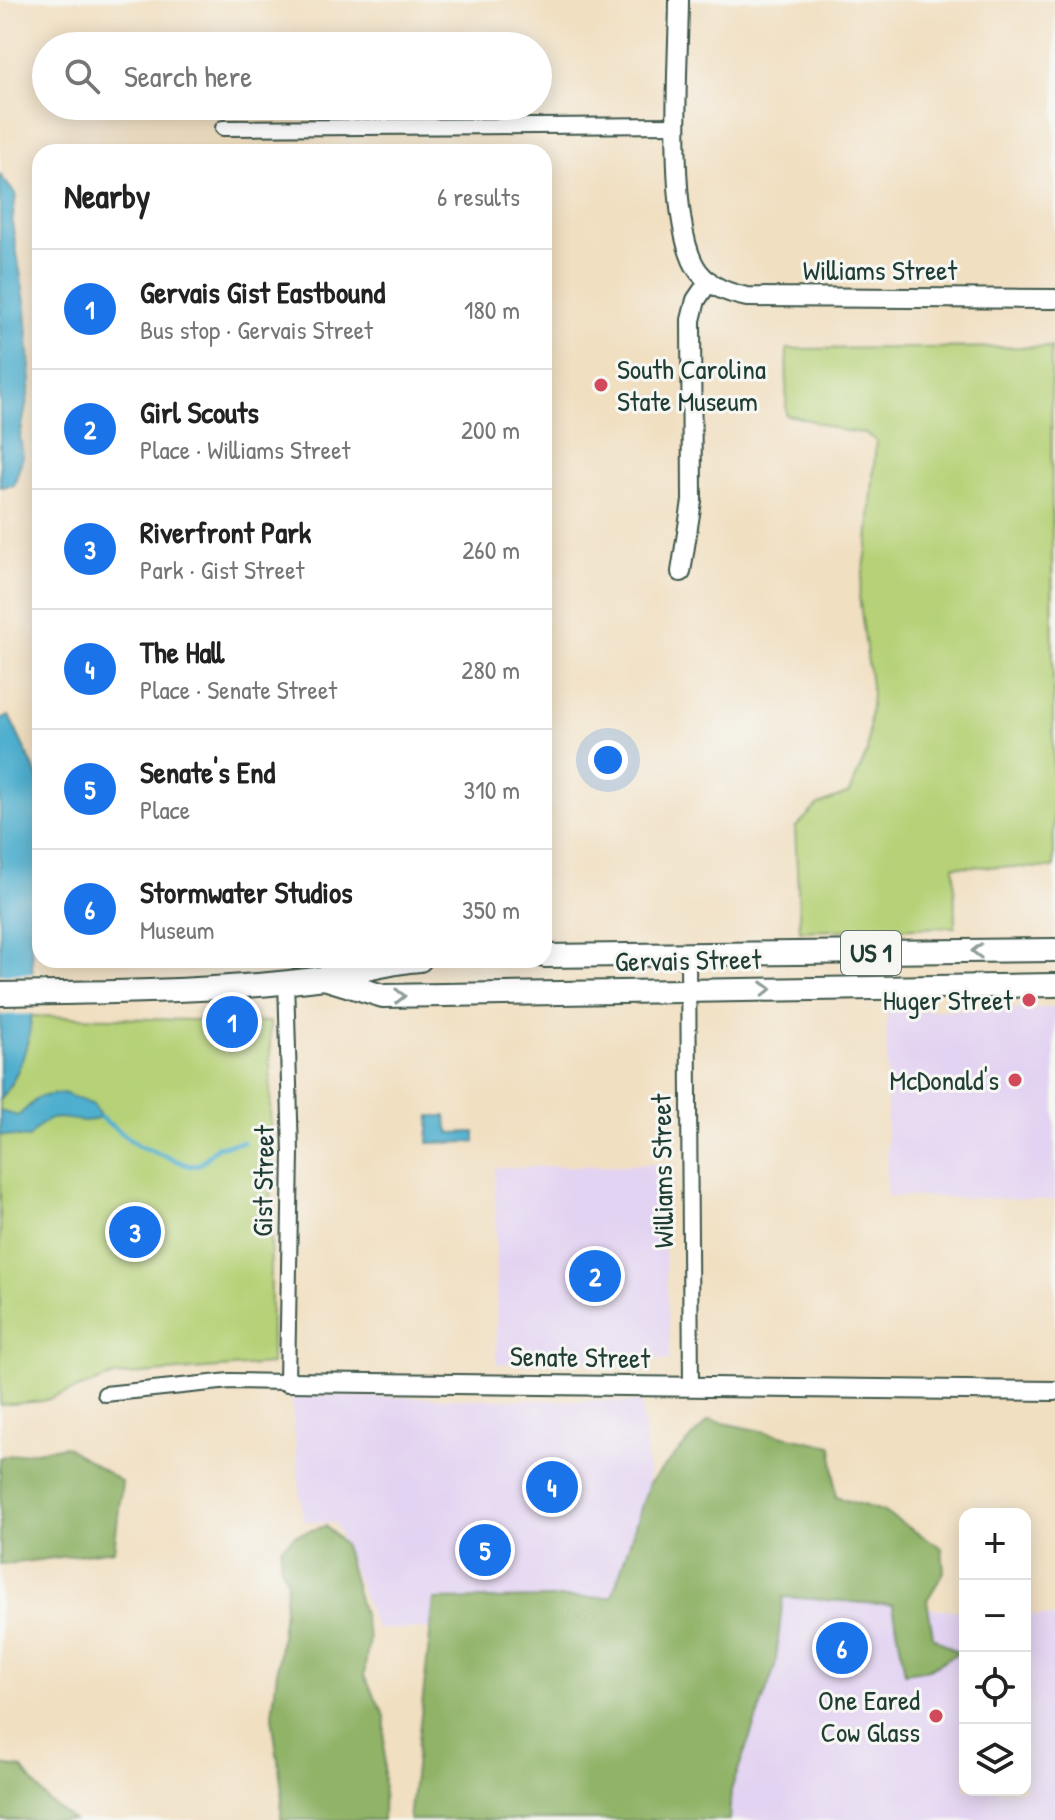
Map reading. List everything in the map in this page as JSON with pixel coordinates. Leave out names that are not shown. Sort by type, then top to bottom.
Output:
[{"type":"main road","name":"Gervais Street","points":[[552,956],[1055,950]]},
{"type":"main road","name":"Gervais Street","points":[[0,994],[104,992],[324,978],[365,968]]},
{"type":"main road","name":"Gervais Street","points":[[324,978],[383,996],[1055,985]]},
{"type":"street","points":[[679,0],[678,125],[682,225],[689,255],[709,281],[696,300],[691,320],[692,501],[681,572]]},
{"type":"street","points":[[223,128],[678,125]]},
{"type":"street","name":"Williams Street","points":[[709,281],[729,293],[747,297],[1055,299]]},
{"type":"street","name":"Williams Street","points":[[688,955],[691,1386]]},
{"type":"street","name":"Gist Street","points":[[286,980],[291,1153],[287,1382]]},
{"type":"street","name":"Senate Street","points":[[105,1394],[230,1381],[1055,1391]]},
{"type":"shaded area","points":[[1055,1008],[1055,1200],[887,1196],[887,1011]]},
{"type":"shaded area","points":[[661,1164],[670,1360],[497,1364],[495,1168]]},
{"type":"shaded area","points":[[291,1395],[642,1402],[649,1483],[612,1597],[434,1600],[431,1629],[376,1629],[335,1523],[303,1521]]},
{"type":"shaded area","points":[[783,1597],[959,1611],[959,1796],[1031,1796],[1031,1615],[1055,1617],[1055,1820],[729,1820],[731,1790],[775,1667]]},
{"type":"green space","points":[[1051,347],[1054,868],[954,866],[955,927],[800,931],[795,828],[818,805],[849,793],[867,753],[872,693],[859,596],[868,544],[876,441],[863,433],[786,415],[787,349]]},
{"type":"green space","points":[[31,1016],[270,1022],[271,1364],[114,1376],[43,1401],[0,1405],[0,1100],[12,1084]]},
{"type":"green space","points":[[709,1420],[832,1446],[836,1497],[882,1511],[942,1548],[944,1572],[927,1600],[933,1636],[958,1653],[929,1669],[905,1673],[893,1605],[783,1597],[775,1667],[731,1790],[729,1820],[409,1820],[434,1600],[612,1597],[649,1483]]},
{"type":"green space","points":[[65,1446],[122,1482],[114,1550],[0,1565],[0,1457]]},
{"type":"green space","points":[[326,1526],[344,1545],[369,1637],[364,1676],[385,1716],[383,1820],[281,1820],[282,1790],[272,1716],[287,1582],[280,1563],[281,1548],[295,1535]]},
{"type":"green space","points":[[0,1765],[22,1768],[48,1801],[73,1820],[0,1820]]},
{"type":"water","points":[[0,175],[16,195],[12,223],[26,307],[31,380],[20,437],[23,456],[14,485],[0,487]]},
{"type":"water","points":[[9,716],[32,764],[32,997],[25,1050],[11,1084],[0,1100],[0,720]]},
{"type":"water","points":[[63,1093],[94,1105],[101,1118],[80,1121],[55,1118],[39,1127],[29,1138],[0,1135],[0,1111],[18,1116],[39,1097]]},
{"type":"water","points":[[430,1116],[446,1116],[449,1133],[475,1132],[475,1142],[428,1143]]},
{"type":"pier","points":[[36,973],[35,1014],[0,1015],[0,974]]},
{"type":"waterway","points":[[101,1118],[139,1146],[190,1166],[200,1164],[217,1147],[243,1142]]},
{"type":"place","name":"South Carolina State Museum","points":[[601,385]]},
{"type":"place","name":"Huger Street","points":[[1029,1000]]},
{"type":"place","name":"Gervais Gist Eastbound","points":[[232,1022]]},
{"type":"place","name":"McDonald's","points":[[1015,1080]]},
{"type":"place","name":"Riverfront Park","points":[[135,1232]]},
{"type":"place","name":"Girl Scouts","points":[[595,1276]]},
{"type":"place","name":"The Hall","points":[[552,1487]]},
{"type":"place","name":"Senate's End","points":[[485,1550]]},
{"type":"place","name":"Stormwater Studios","points":[[842,1648]]},
{"type":"place","name":"One Eared Cow Glass","points":[[936,1716]]}]
